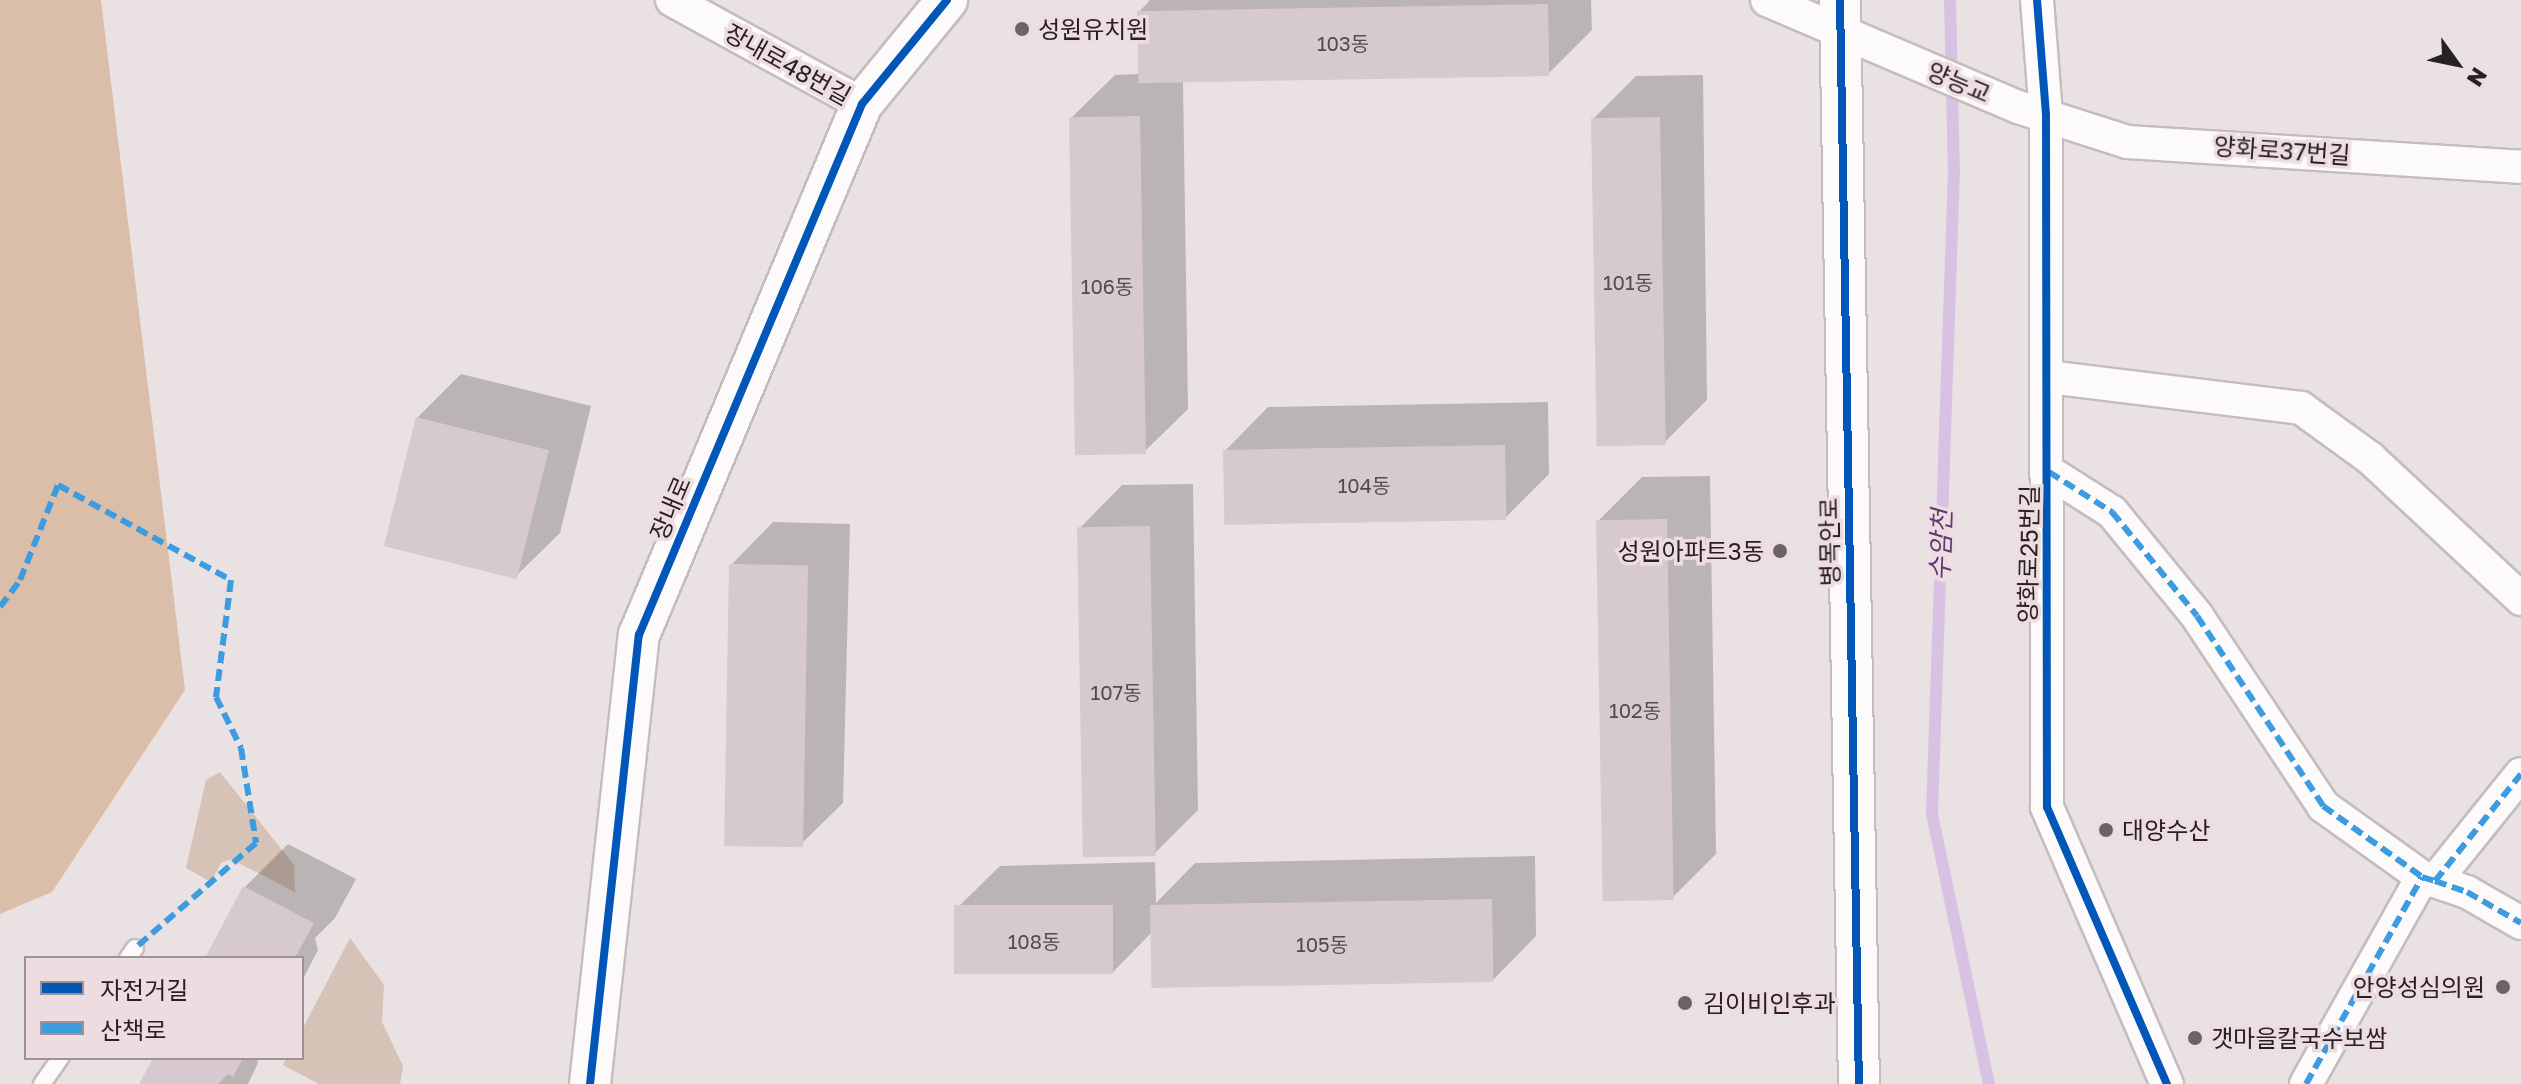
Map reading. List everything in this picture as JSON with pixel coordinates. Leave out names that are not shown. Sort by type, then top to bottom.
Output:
[{"type":"street","name":"장내로48번길","points":[[672,0],[862,104]]},
{"type":"street","name":"장내로","points":[[590,1084],[639,635],[862,104],[947,0]]},
{"type":"street","name":"양능교","points":[[1767,0],[1840,14],[1899,56],[2032,111]]},
{"type":"street","name":"양화로25번길","points":[[2037,0],[2032,111],[2049,377],[2047,807],[2167,1084]]},
{"type":"street","name":"병목안로","points":[[1840,14],[1859,1084]]},
{"type":"street","name":"양화로37번길","points":[[2032,111],[2127,142],[2521,167]]},
{"type":"street","points":[[2049,377],[2301,408],[2370,458],[2521,599]]},
{"type":"street","name":"양화로25번길","points":[[2049,472],[2121,523],[2197,616],[2323,806],[2428,879],[2467,892],[2521,923]]},
{"type":"street","points":[[2306,1084],[2428,879],[2521,774]]},
{"type":"lane","points":[[42,1084],[59,1060]]},
{"type":"shaded area","points":[[0,0],[101,0],[185,690],[52,892],[0,914]]},
{"type":"shaded area","points":[[220,772],[294,865],[295,892],[231,859],[221,863],[211,882],[186,868],[206,780]]},
{"type":"shaded area","points":[[350,938],[384,985],[382,1022],[403,1066],[400,1084],[319,1084],[283,1065],[286,1060],[304,1060],[304,1026]]},
{"type":"building","points":[[1548,4],[1549,76],[1138,83],[1137,11]]},
{"type":"building","points":[[1140,116],[1146,454],[1075,455],[1069,117]]},
{"type":"building","points":[[1660,117],[1666,445],[1597,446],[1591,118]]},
{"type":"building","points":[[416,417],[549,450],[517,579],[384,546]]},
{"type":"building","points":[[1505,445],[1506,520],[1224,525],[1223,450]]},
{"type":"building","points":[[1667,519],[1674,900],[1603,901],[1596,520]]},
{"type":"building","points":[[1150,526],[1156,856],[1083,857],[1077,527]]},
{"type":"building","points":[[729,564],[808,565],[803,847],[724,846]]},
{"type":"building","points":[[243,886],[314,923],[296,956],[206,956]]},
{"type":"building","points":[[1492,899],[1493,982],[1152,988],[1150,905]]},
{"type":"building","points":[[954,905],[1113,905],[1113,974],[954,974]]},
{"type":"building","points":[[152,1060],[242,1060],[233,1077],[228,1074],[218,1084],[139,1084]]},
{"type":"waterway","name":"수암천","points":[[1950,0],[1954,170],[1932,814],[1989,1084]]},
{"type":"marked path","points":[[2049,472],[2112,512],[2197,616],[2323,806],[2422,877]]},
{"type":"marked path","points":[[0,607],[20,580],[58,485],[231,580],[216,697],[241,748],[256,843],[135,948]]},
{"type":"marked path","points":[[2306,1084],[2422,877],[2435,881],[2521,774]]},
{"type":"marked path","points":[[2435,881],[2467,892],[2521,923]]},
{"type":"cycle path","points":[[590,1084],[639,635],[862,104],[947,0]]},
{"type":"cycle path","points":[[1840,0],[1859,1084]]},
{"type":"cycle path","points":[[2037,0],[2046,115],[2047,807],[2167,1084]]},
{"type":"place","name":"성원유치원","points":[[1022,29]]},
{"type":"place","name":"성원아파트3동","points":[[1780,551]]},
{"type":"place","name":"대양수산","points":[[2106,830]]},
{"type":"place","name":"안양성심의원","points":[[2503,987]]},
{"type":"place","name":"김이비인후과","points":[[1685,1003]]},
{"type":"place","name":"갯마을칼국수보쌈","points":[[2195,1038]]}]
